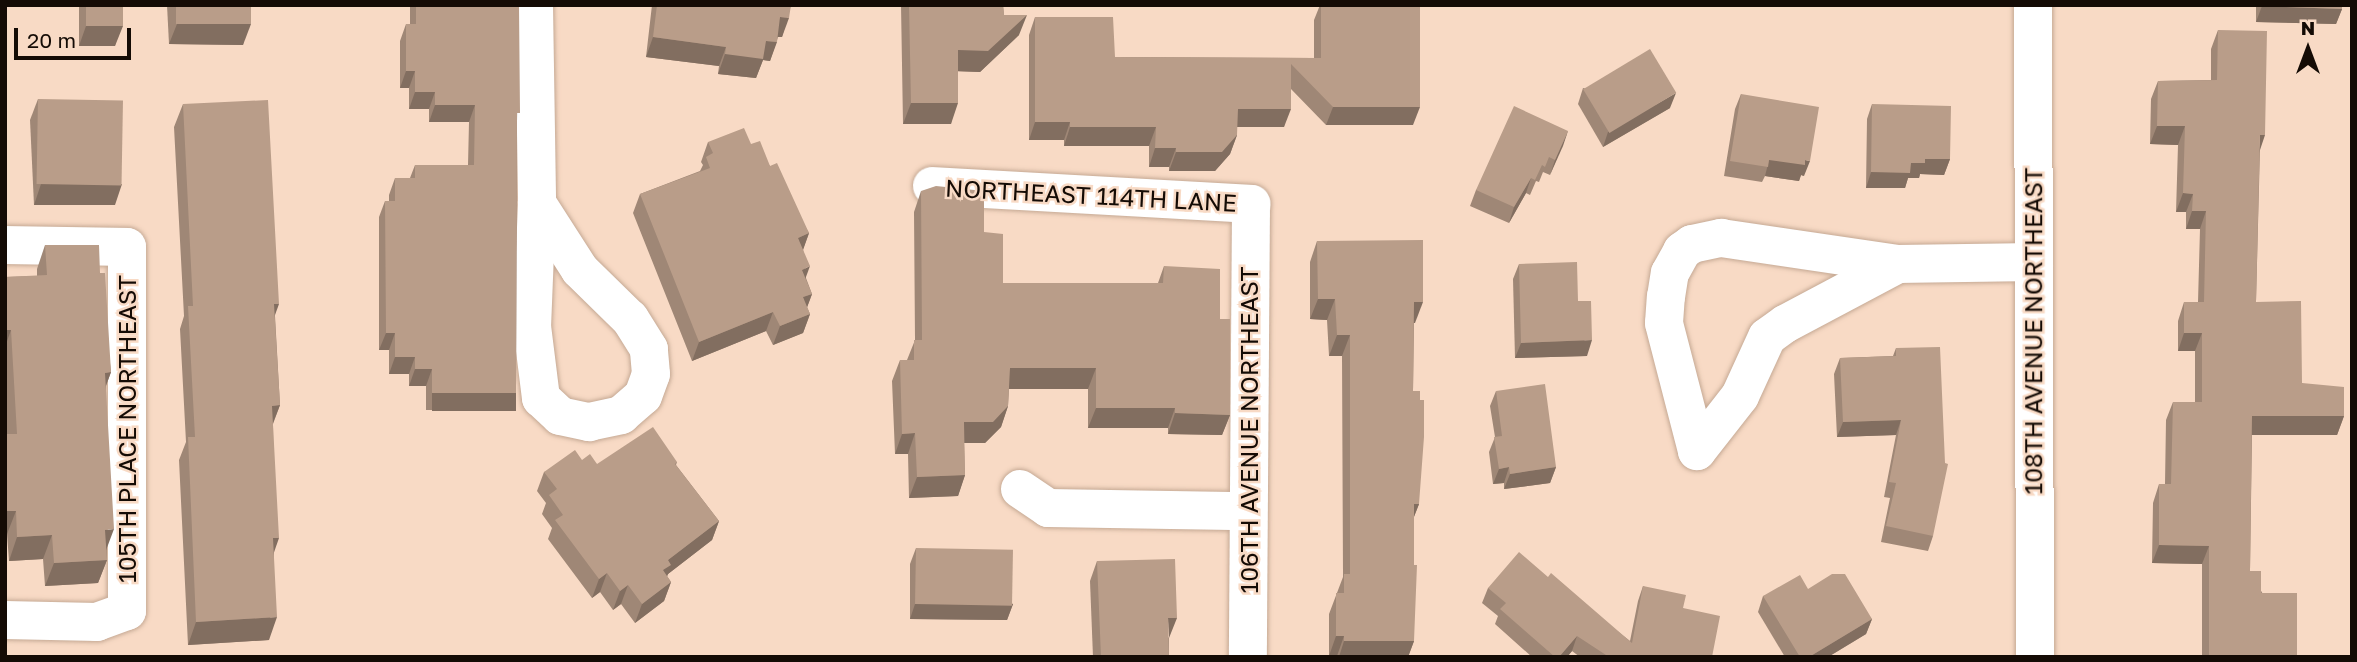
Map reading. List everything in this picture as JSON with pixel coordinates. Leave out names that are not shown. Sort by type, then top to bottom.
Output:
[{"type":"street","points":[[534,5],[537,203],[532,326],[541,398],[560,416],[589,422],[621,415],[643,396],[651,374],[649,349],[630,319],[579,270],[537,203]]},
{"type":"street","name":"108TH AVENUE NORTHEAST","points":[[2033,5],[2035,657]]},
{"type":"street","name":"NORTHEAST 114TH LANE","points":[[932,186],[1251,204]]},
{"type":"street","name":"106TH AVENUE NORTHEAST","points":[[1248,657],[1251,204]]},
{"type":"street","points":[[1898,264],[1785,324],[1767,337],[1740,396],[1698,451],[1664,323],[1670,273],[1682,251],[1692,244],[1721,238],[1898,264],[2034,262]]},
{"type":"street","name":"105TH PLACE NORTHEAST","points":[[5,246],[127,247],[127,611],[97,622],[5,620]]},
{"type":"street","points":[[1020,489],[1048,508],[1248,511]]},
{"type":"building","points":[[86,5],[123,5],[123,26],[86,26]]},
{"type":"building","points":[[176,5],[251,5],[251,24],[176,24]]},
{"type":"building","points":[[416,5],[519,5],[516,393],[432,393],[432,369],[415,369],[415,357],[395,357],[395,333],[386,333],[385,201],[395,201],[395,178],[415,178],[415,165],[474,165],[475,105],[435,105],[435,92],[415,92],[415,71],[406,71],[406,24],[416,24]]},
{"type":"building","points":[[657,5],[791,5],[789,18],[780,17],[777,42],[766,41],[763,59],[725,54],[726,47],[653,37]]},
{"type":"building","points":[[909,5],[1003,5],[1004,15],[1027,15],[988,51],[958,50],[958,103],[911,103]]},
{"type":"building","points":[[1321,5],[1420,5],[1420,107],[1333,107],[1291,64],[1291,109],[1238,109],[1237,135],[1222,152],[1176,152],[1176,148],[1155,148],[1156,127],[1070,127],[1070,122],[1035,122],[1035,17],[1113,17],[1115,57],[1321,58]]},
{"type":"building","points":[[2342,5],[2342,9],[2262,6]]},
{"type":"building","points":[[2218,30],[2267,31],[2265,135],[2260,135],[2256,302],[2301,301],[2302,383],[2344,387],[2344,416],[2252,416],[2250,571],[2261,571],[2261,593],[2297,593],[2297,655],[2209,657],[2209,546],[2159,545],[2159,484],[2171,484],[2173,402],[2202,402],[2202,333],[2184,333],[2184,302],[2204,302],[2206,211],[2192,211],[2193,194],[2183,193],[2185,126],[2157,126],[2158,81],[2217,80]]},
{"type":"building","points":[[1650,49],[1676,93],[1609,133],[1583,89]]},
{"type":"building","points":[[1741,94],[1819,107],[1810,161],[1805,160],[1805,165],[1769,160],[1768,167],[1730,161]]},
{"type":"building","points":[[38,99],[123,100],[122,185],[37,184]]},
{"type":"building","points":[[268,100],[279,304],[274,304],[280,405],[272,406],[279,538],[273,538],[277,617],[196,622],[188,437],[195,437],[188,306],[193,306],[183,104]]},
{"type":"building","points":[[1872,104],[1951,106],[1950,159],[1925,159],[1925,163],[1911,163],[1910,173],[1871,172]]},
{"type":"building","points":[[1514,106],[1568,131],[1555,160],[1549,157],[1545,167],[1542,165],[1535,180],[1531,178],[1514,207],[1476,190]]},
{"type":"building","points":[[744,128],[751,144],[760,141],[770,166],[777,163],[809,233],[798,238],[810,266],[802,270],[812,294],[803,297],[810,314],[780,326],[773,312],[699,342],[640,194],[710,168],[706,157],[713,153],[708,142]]},
{"type":"building","points":[[936,186],[984,191],[984,232],[1003,234],[1003,283],[1163,283],[1164,266],[1220,269],[1220,319],[1230,319],[1230,415],[1175,413],[1175,408],[1096,408],[1096,368],[1010,368],[1008,406],[993,422],[964,422],[965,475],[917,477],[915,433],[902,434],[900,360],[914,360],[914,340],[922,340],[921,191]]},
{"type":"building","points":[[1423,240],[1423,302],[1414,302],[1413,391],[1420,391],[1420,400],[1424,400],[1424,437],[1419,504],[1414,504],[1414,565],[1417,565],[1414,641],[1344,641],[1344,636],[1336,636],[1336,593],[1344,593],[1344,574],[1350,574],[1350,335],[1337,335],[1335,299],[1318,299],[1317,241]]},
{"type":"building","points":[[45,245],[99,245],[100,273],[105,273],[111,372],[105,373],[114,529],[105,530],[107,560],[54,563],[52,535],[17,537],[16,511],[5,511],[5,434],[17,434],[11,330],[5,330],[5,277],[47,275]]},
{"type":"building","points":[[1577,262],[1578,301],[1591,301],[1592,340],[1521,343],[1519,264]]},
{"type":"building","points":[[1940,347],[1945,463],[1948,464],[1933,536],[1886,526],[1896,483],[1889,482],[1901,420],[1843,422],[1840,358],[1896,356],[1896,348]]},
{"type":"building","points":[[1545,384],[1556,467],[1510,474],[1509,467],[1499,469],[1494,437],[1502,436],[1496,391]]},
{"type":"building","points":[[653,427],[677,462],[675,464],[719,521],[668,560],[671,565],[663,570],[671,582],[642,604],[628,585],[620,591],[607,573],[599,579],[555,520],[563,515],[549,495],[557,489],[544,472],[575,450],[582,460],[590,454],[597,464]]},
{"type":"building","points":[[916,548],[1013,550],[1012,606],[915,604]]},
{"type":"building","points":[[1519,552],[1548,577],[1551,573],[1632,643],[1643,586],[1686,595],[1683,608],[1720,616],[1712,657],[1609,657],[1577,636],[1559,657],[1555,657],[1500,609],[1506,603],[1488,588]]},
{"type":"building","points":[[1175,559],[1177,618],[1168,618],[1169,657],[1101,657],[1097,561]]},
{"type":"building","points":[[1832,574],[1845,574],[1872,619],[1809,657],[1800,657],[1763,596],[1800,575],[1808,589]]}]
